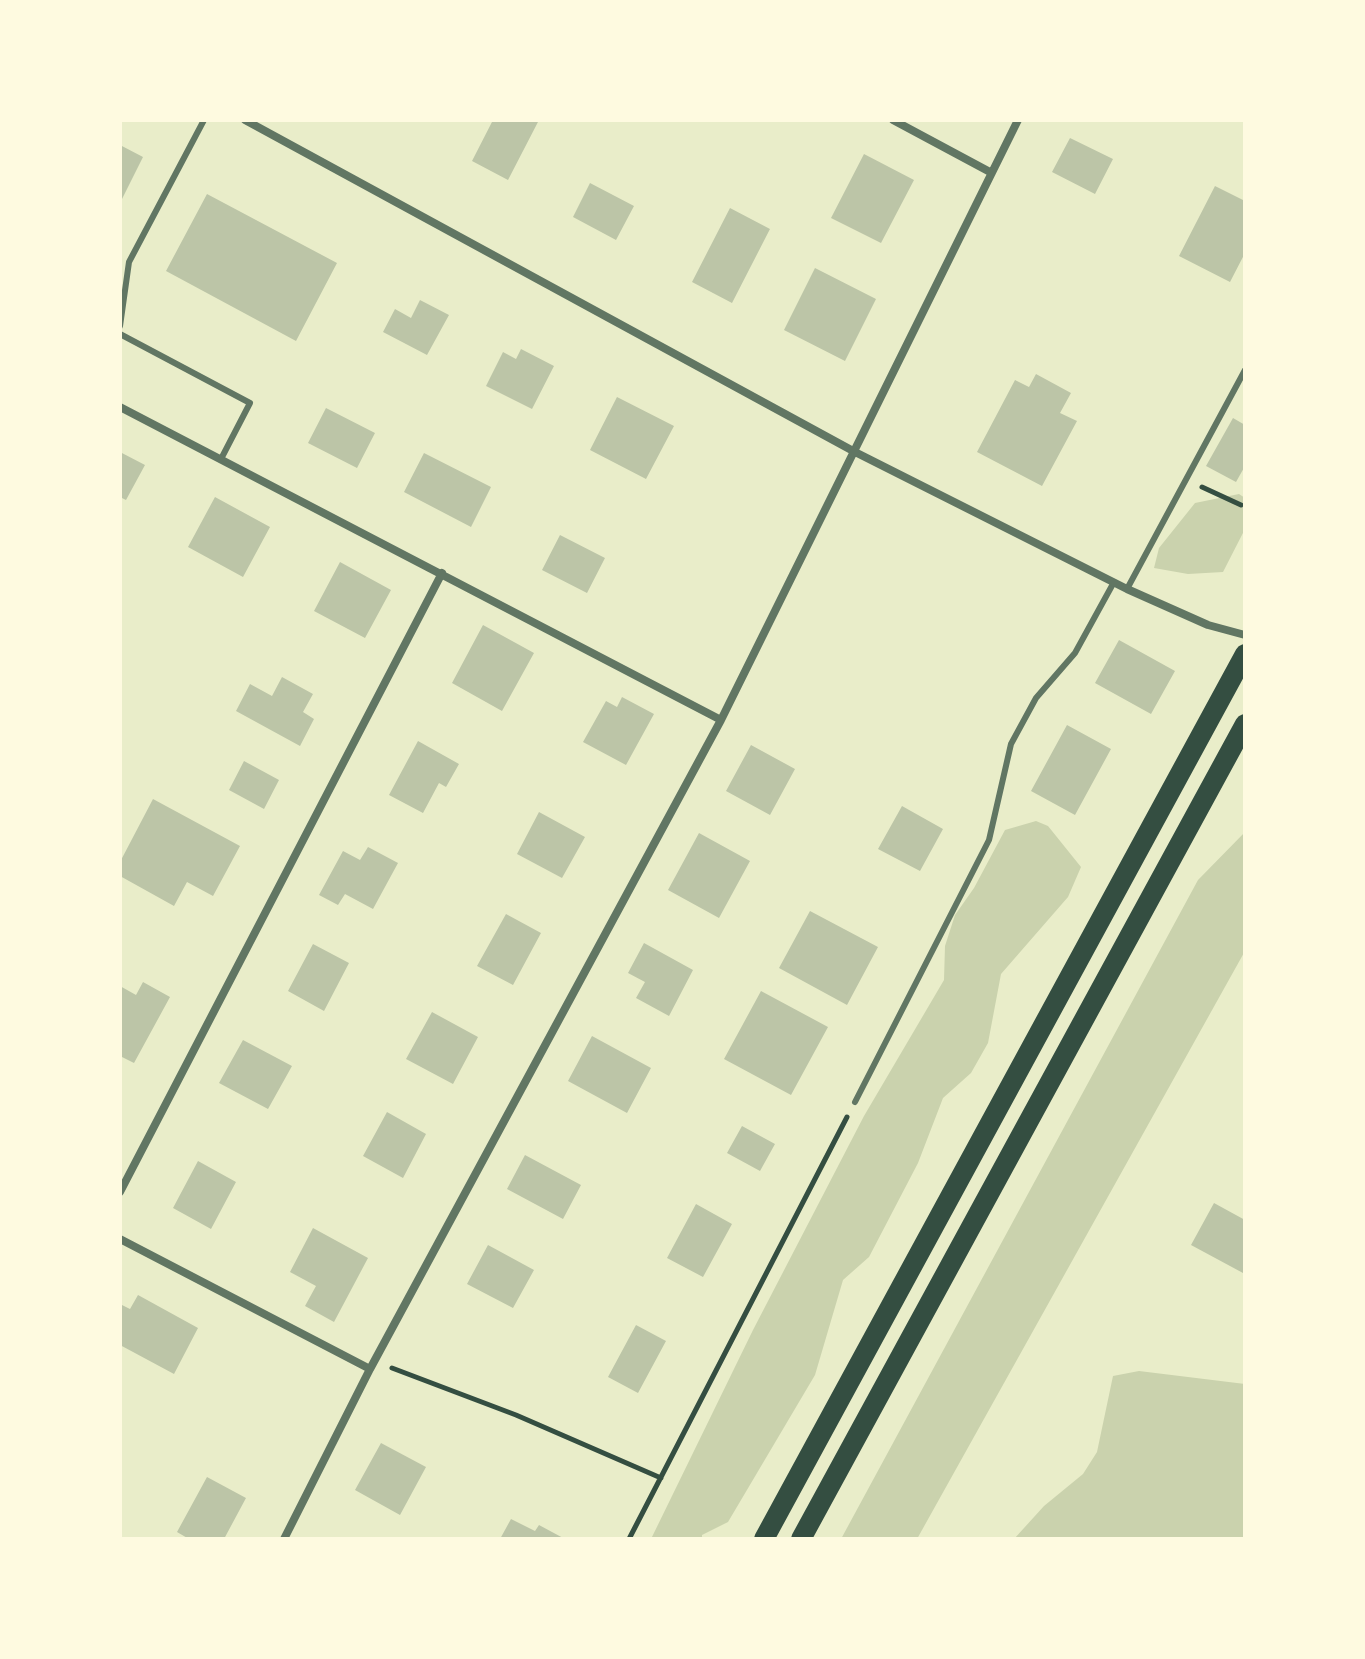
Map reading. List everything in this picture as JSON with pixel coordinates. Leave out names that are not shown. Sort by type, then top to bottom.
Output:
[{"type":"main road","points":[[764,1539],[1245,654]]},
{"type":"main road","points":[[801,1539],[1245,724]]},
{"type":"street","points":[[245,120],[855,452],[1127,589],[1208,625],[1245,635]]},
{"type":"street","points":[[893,120],[990,172]]},
{"type":"street","points":[[284,1539],[372,1365],[721,720],[1018,120]]},
{"type":"street","points":[[120,407],[721,720]]},
{"type":"street","points":[[120,1192],[442,573]]},
{"type":"street","points":[[120,1239],[372,1365]]},
{"type":"lane","points":[[120,326],[129,262],[204,120]]},
{"type":"lane","points":[[120,334],[250,403],[221,459]]},
{"type":"lane","points":[[1127,589],[1245,370]]},
{"type":"lane","points":[[855,1102],[989,840],[1011,744],[1036,698],[1075,653],[1114,582]]},
{"type":"path","points":[[1186,479],[1241,505]]},
{"type":"path","points":[[629,1539],[855,1102]]},
{"type":"path","points":[[372,1365],[516,1415],[661,1478]]},
{"type":"green space","points":[[1239,494],[1245,498],[1245,529],[1223,572],[1188,574],[1154,568],[1159,548],[1195,503]]},
{"type":"green space","points":[[1036,821],[1048,826],[1081,867],[1068,897],[1001,974],[988,1043],[971,1073],[943,1098],[918,1163],[869,1257],[843,1280],[815,1375],[728,1522],[702,1535],[702,1539],[651,1539],[753,1330],[864,1116],[944,980],[945,946],[955,915],[974,888],[1005,830]]},
{"type":"green space","points":[[1245,832],[1245,951],[917,1539],[841,1539],[1198,880]]},
{"type":"green space","points":[[1139,1371],[1245,1384],[1245,1539],[1014,1539],[1044,1506],[1083,1474],[1097,1452],[1113,1376]]},
{"type":"building","points":[[493,120],[539,120],[508,180],[472,161]]},
{"type":"building","points":[[1070,138],[1113,159],[1095,194],[1052,172]]},
{"type":"building","points":[[120,145],[143,157],[120,203]]},
{"type":"building","points":[[864,154],[914,180],[881,243],[831,218]]},
{"type":"building","points":[[590,183],[634,206],[616,240],[573,217]]},
{"type":"building","points":[[1215,186],[1245,201],[1245,253],[1230,282],[1179,256]]},
{"type":"building","points":[[207,194],[337,263],[296,341],[166,271]]},
{"type":"building","points":[[730,208],[770,229],[732,303],[692,282]]},
{"type":"building","points":[[815,268],[876,299],[845,361],[784,330]]},
{"type":"building","points":[[420,300],[449,315],[427,355],[383,332],[395,309],[411,318]]},
{"type":"building","points":[[521,349],[554,366],[532,409],[486,386],[503,352],[516,359]]},
{"type":"building","points":[[1036,374],[1071,393],[1060,413],[1077,421],[1042,486],[977,452],[1015,380],[1029,387]]},
{"type":"building","points":[[617,397],[674,426],[646,479],[590,450]]},
{"type":"building","points":[[326,408],[375,433],[357,468],[308,443]]},
{"type":"building","points":[[1233,418],[1245,425],[1245,466],[1236,482],[1206,466]]},
{"type":"building","points":[[120,452],[145,465],[126,500],[120,497]]},
{"type":"building","points":[[424,453],[491,487],[471,527],[404,492]]},
{"type":"building","points":[[215,497],[270,527],[243,577],[188,547]]},
{"type":"building","points":[[560,535],[605,558],[587,593],[542,570]]},
{"type":"building","points":[[340,562],[391,590],[365,638],[314,611]]},
{"type":"building","points":[[483,625],[534,653],[502,711],[452,683]]},
{"type":"building","points":[[1119,640],[1175,671],[1151,714],[1095,683]]},
{"type":"building","points":[[282,677],[313,694],[303,712],[314,719],[300,746],[236,711],[250,684],[272,696]]},
{"type":"building","points":[[622,697],[654,714],[626,765],[583,742],[606,701],[617,707]]},
{"type":"building","points":[[1067,725],[1111,749],[1075,815],[1031,791]]},
{"type":"building","points":[[418,741],[459,764],[446,787],[439,783],[423,813],[389,795]]},
{"type":"building","points":[[751,745],[795,769],[770,815],[726,791]]},
{"type":"building","points":[[244,761],[279,780],[264,809],[229,790]]},
{"type":"building","points":[[153,799],[240,846],[213,896],[187,882],[174,906],[120,876],[120,862]]},
{"type":"building","points":[[902,806],[943,829],[920,871],[878,849]]},
{"type":"building","points":[[539,812],[585,837],[562,878],[517,854]]},
{"type":"building","points":[[699,833],[750,861],[719,918],[668,890]]},
{"type":"building","points":[[368,847],[398,863],[373,909],[345,894],[338,905],[319,895],[343,851],[360,860]]},
{"type":"building","points":[[810,911],[878,947],[847,1005],[779,968]]},
{"type":"building","points":[[506,914],[541,933],[513,985],[477,966]]},
{"type":"building","points":[[644,943],[693,970],[669,1016],[636,998],[645,982],[628,973]]},
{"type":"building","points":[[313,944],[349,963],[324,1011],[288,991]]},
{"type":"building","points":[[143,982],[170,997],[134,1063],[120,1056],[120,986],[136,995]]},
{"type":"building","points":[[761,991],[828,1027],[791,1095],[724,1059]]},
{"type":"building","points":[[432,1012],[478,1037],[453,1084],[406,1059]]},
{"type":"building","points":[[592,1036],[651,1068],[627,1113],[568,1081]]},
{"type":"building","points":[[243,1040],[292,1066],[268,1109],[219,1083]]},
{"type":"building","points":[[387,1112],[426,1134],[403,1178],[363,1156]]},
{"type":"building","points":[[742,1126],[775,1144],[760,1171],[727,1153]]},
{"type":"building","points":[[525,1155],[581,1185],[563,1219],[507,1189]]},
{"type":"building","points":[[198,1161],[236,1182],[211,1229],[173,1208]]},
{"type":"building","points":[[1214,1203],[1245,1220],[1243,1273],[1191,1245]]},
{"type":"building","points":[[696,1204],[732,1224],[703,1277],[667,1258]]},
{"type":"building","points":[[313,1228],[368,1258],[334,1322],[305,1306],[316,1286],[290,1272]]},
{"type":"building","points":[[488,1245],[534,1270],[513,1308],[467,1284]]},
{"type":"building","points":[[138,1295],[198,1328],[174,1374],[120,1345],[120,1304],[130,1309]]},
{"type":"building","points":[[636,1325],[666,1341],[638,1393],[608,1377]]},
{"type":"building","points":[[381,1443],[426,1467],[400,1515],[355,1490]]},
{"type":"building","points":[[207,1477],[246,1498],[224,1539],[189,1539],[177,1532]]},
{"type":"building","points":[[511,1519],[535,1531],[539,1525],[565,1539],[500,1539]]}]
